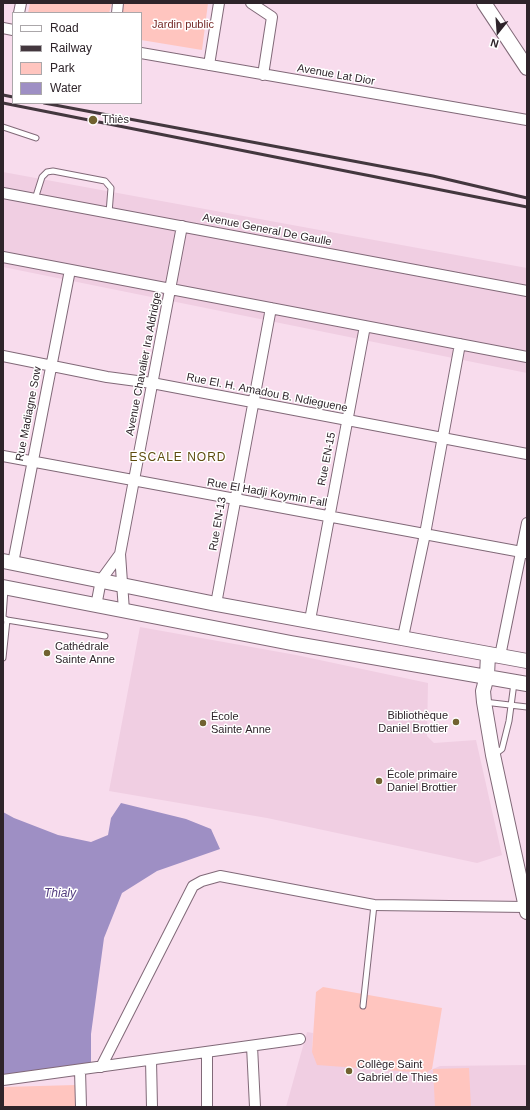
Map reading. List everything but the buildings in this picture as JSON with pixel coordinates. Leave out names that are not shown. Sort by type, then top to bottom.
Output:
[{"type":"main road","points":[[484,3],[527,68]]},
{"type":"main road","points":[[8,562],[216,604],[403,637],[527,661]]},
{"type":"main road","points":[[4,588],[291,644],[520,683]]},
{"type":"main road","points":[[488,654],[481,676],[493,755],[526,910]]},
{"type":"street","points":[[209,65],[219,3]]},
{"type":"street","points":[[251,3],[272,17],[263,75]]},
{"type":"street","name":"Avenue Lat Dior","points":[[142,53],[527,120]]},
{"type":"street","name":"Avenue General De Gaulle","points":[[3,193],[527,291]]},
{"type":"street","name":"Avenue Chavalier Ira Aldridge","points":[[120,554],[182,226]]},
{"type":"street","points":[[3,257],[527,357]]},
{"type":"street","name":"Rue Madiagne Sow","points":[[8,562],[33,462],[70,270]]},
{"type":"street","name":"Rue EN-13","points":[[216,604],[271,308]]},
{"type":"street","name":"Rue EN-15","points":[[310,620],[365,326]]},
{"type":"street","points":[[403,637],[425,534],[460,344]]},
{"type":"street","name":"Rue El. H. Amadou B. Ndieguene","points":[[3,356],[107,377],[152,383],[527,454]]},
{"type":"street","name":"Rue El Hadji Koymin Fall","points":[[3,456],[524,552]]},
{"type":"street","points":[[488,654],[524,552],[527,523]]},
{"type":"street","points":[[96,606],[101,580],[120,554]]},
{"type":"street","points":[[120,554],[124,611]]},
{"type":"street","points":[[101,1067],[193,886],[220,876],[374,905],[526,910]]},
{"type":"street","points":[[3,1080],[300,1039]]},
{"type":"street","points":[[252,1046],[255,1107]]},
{"type":"street","points":[[207,1052],[208,1107]]},
{"type":"street","points":[[151,1060],[152,1107]]},
{"type":"street","points":[[80,1070],[81,1107]]},
{"type":"lane","points":[[3,127],[36,138]]},
{"type":"lane","points":[[35,199],[42,177],[47,172],[53,171],[105,181],[111,188],[109,213]]},
{"type":"lane","points":[[3,658],[4,588]]},
{"type":"lane","points":[[4,618],[104,636]]},
{"type":"lane","points":[[493,755],[502,749],[512,705],[520,683]]},
{"type":"lane","points":[[484,696],[512,705],[527,707]]},
{"type":"lane","points":[[363,1006],[374,905]]},
{"type":"shaded area","points":[[3,172],[527,268],[527,373],[3,267]]},
{"type":"shaded area","points":[[140,627],[296,655],[428,683],[427,736],[434,743],[476,740],[502,855],[477,863],[267,818],[109,791]]},
{"type":"shaded area","name":"Collège Saint Gabriel de Thies","points":[[307,1032],[313,1033],[312,1052],[426,1072],[440,1066],[527,1065],[527,1107],[286,1107]]},
{"type":"green space","points":[[30,3],[112,3],[109,12],[28,12]]},
{"type":"green space","name":"Jardin public","points":[[124,3],[208,3],[202,50],[142,40],[142,12],[122,12]]},
{"type":"green space","points":[[323,987],[442,1008],[432,1069],[426,1073],[317,1065],[312,1052],[316,992]]},
{"type":"green space","points":[[469,1068],[471,1107],[435,1107],[433,1069]]},
{"type":"green space","points":[[76,1085],[77,1107],[3,1107],[3,1087]]},
{"type":"water","name":"Thialy","points":[[121,803],[186,819],[211,829],[220,849],[157,871],[122,893],[104,938],[91,1034],[91,1063],[3,1075],[3,812],[14,818],[58,835],[91,842],[108,835],[111,818]]},
{"type":"railway","points":[[3,95],[12,97]]},
{"type":"railway","points":[[3,103],[527,207]]},
{"type":"railway","points":[[49,104],[433,176],[527,198]]},
{"type":"place","name":"Thiès","points":[[93,120]]},
{"type":"place","name":"Cathédrale Sainte Anne","points":[[47,653]]},
{"type":"place","name":"Bibliothèque Daniel Brottier","points":[[456,722]]},
{"type":"place","name":"École Sainte Anne","points":[[203,723]]},
{"type":"place","name":"École primaire Daniel Brottier","points":[[379,781]]},
{"type":"place","name":"Collège Saint Gabriel de Thies","points":[[349,1071]]},
{"type":"district","name":"ESCALE NORD","points":[[178,458]]}]
